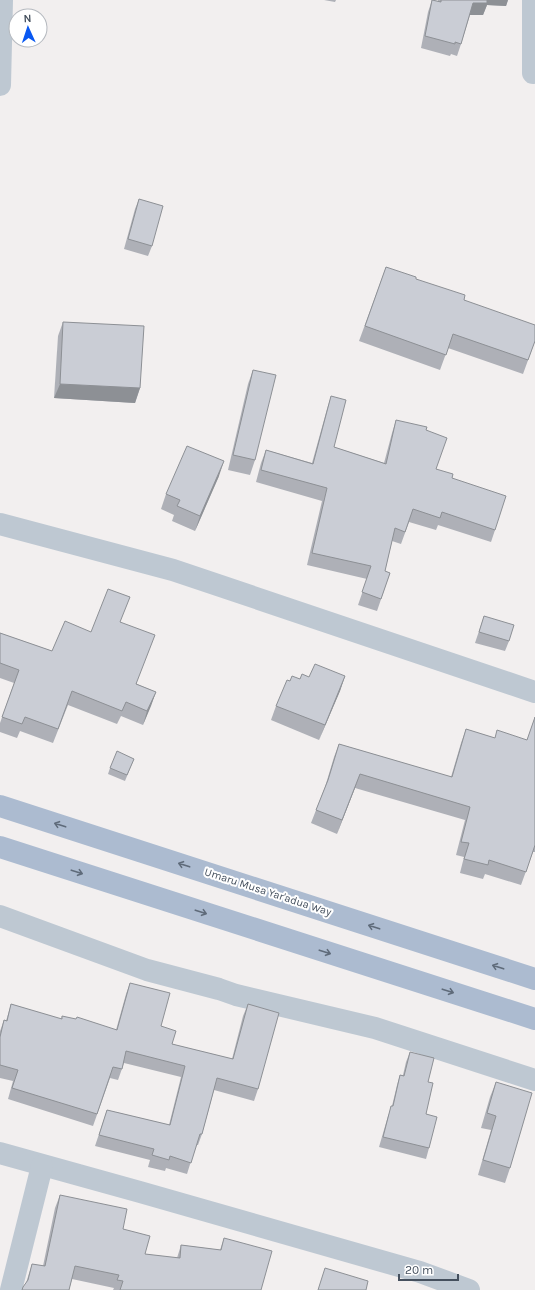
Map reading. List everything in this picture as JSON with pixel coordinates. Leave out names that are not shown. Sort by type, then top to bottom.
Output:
[{"type":"main road","name":"Umaru Musa Yar'adua Way","points":[[0,806],[535,979]]},
{"type":"main road","points":[[0,847],[535,1019]]},
{"type":"street","points":[[0,85],[2,0]]},
{"type":"street","points":[[533,0],[533,73]]},
{"type":"street","points":[[0,524],[173,570],[535,692]]},
{"type":"street","points":[[0,916],[147,970],[236,995],[376,1028],[535,1080]]},
{"type":"street","points":[[0,1153],[420,1272],[469,1290]]},
{"type":"street","points":[[11,1290],[42,1166]]},
{"type":"building","points":[[432,0],[441,2],[441,0],[487,0],[487,3],[473,3],[461,44],[455,42],[455,44],[425,36]]},
{"type":"building","points":[[139,199],[163,206],[152,246],[128,239]]},
{"type":"building","points":[[386,267],[416,277],[416,279],[465,295],[464,300],[535,325],[535,341],[528,360],[453,334],[446,355],[365,326]]},
{"type":"building","points":[[63,322],[144,326],[140,388],[60,384]]},
{"type":"building","points":[[253,370],[276,375],[255,460],[233,455]]},
{"type":"building","points":[[331,396],[346,400],[334,447],[386,464],[396,420],[427,427],[426,430],[447,438],[436,469],[453,474],[452,478],[506,496],[495,530],[442,512],[440,518],[413,509],[405,532],[395,528],[385,571],[390,573],[381,599],[362,592],[371,566],[312,553],[327,488],[261,470],[266,450],[313,464]]},
{"type":"building","points":[[187,446],[224,461],[200,516],[177,506],[180,500],[166,494]]},
{"type":"building","points":[[108,589],[130,597],[120,622],[155,635],[136,684],[156,692],[147,711],[126,702],[122,711],[72,691],[58,729],[25,717],[22,724],[2,717],[19,670],[0,663],[0,633],[52,651],[65,621],[91,632]]},
{"type":"building","points":[[484,616],[514,625],[509,641],[479,632]]},
{"type":"building","points":[[315,664],[345,676],[325,725],[276,706],[287,680],[290,681],[292,676],[300,679],[302,674],[309,677]]},
{"type":"building","points":[[535,717],[535,845],[526,872],[489,860],[488,865],[464,859],[469,843],[461,842],[470,807],[360,774],[342,820],[316,810],[328,780],[339,744],[452,777],[466,729],[495,738],[497,730],[527,740]]},
{"type":"building","points":[[117,751],[134,759],[127,775],[110,768]]},
{"type":"building","points":[[130,983],[170,993],[161,1026],[176,1031],[172,1044],[233,1059],[248,1004],[279,1013],[258,1089],[217,1078],[202,1134],[200,1134],[191,1163],[170,1156],[169,1160],[152,1155],[154,1149],[99,1135],[107,1110],[170,1125],[185,1066],[126,1051],[122,1069],[113,1067],[97,1114],[12,1088],[18,1070],[0,1065],[0,1037],[4,1020],[7,1021],[11,1004],[62,1019],[62,1016],[76,1019],[77,1017],[117,1030]]},
{"type":"building","points":[[410,1052],[434,1058],[428,1082],[433,1083],[426,1114],[437,1117],[429,1148],[383,1137],[391,1106],[393,1106],[400,1075],[404,1076]]},
{"type":"building","points":[[496,1082],[532,1093],[510,1168],[483,1160],[496,1116],[487,1113]]},
{"type":"building","points":[[60,1195],[127,1209],[123,1229],[150,1236],[145,1254],[180,1258],[181,1245],[221,1250],[224,1238],[272,1251],[261,1290],[120,1290],[123,1281],[117,1280],[119,1275],[75,1266],[69,1290],[22,1290],[28,1280],[32,1264],[45,1266]]},
{"type":"building","points":[[325,1268],[368,1281],[366,1290],[318,1290]]}]
